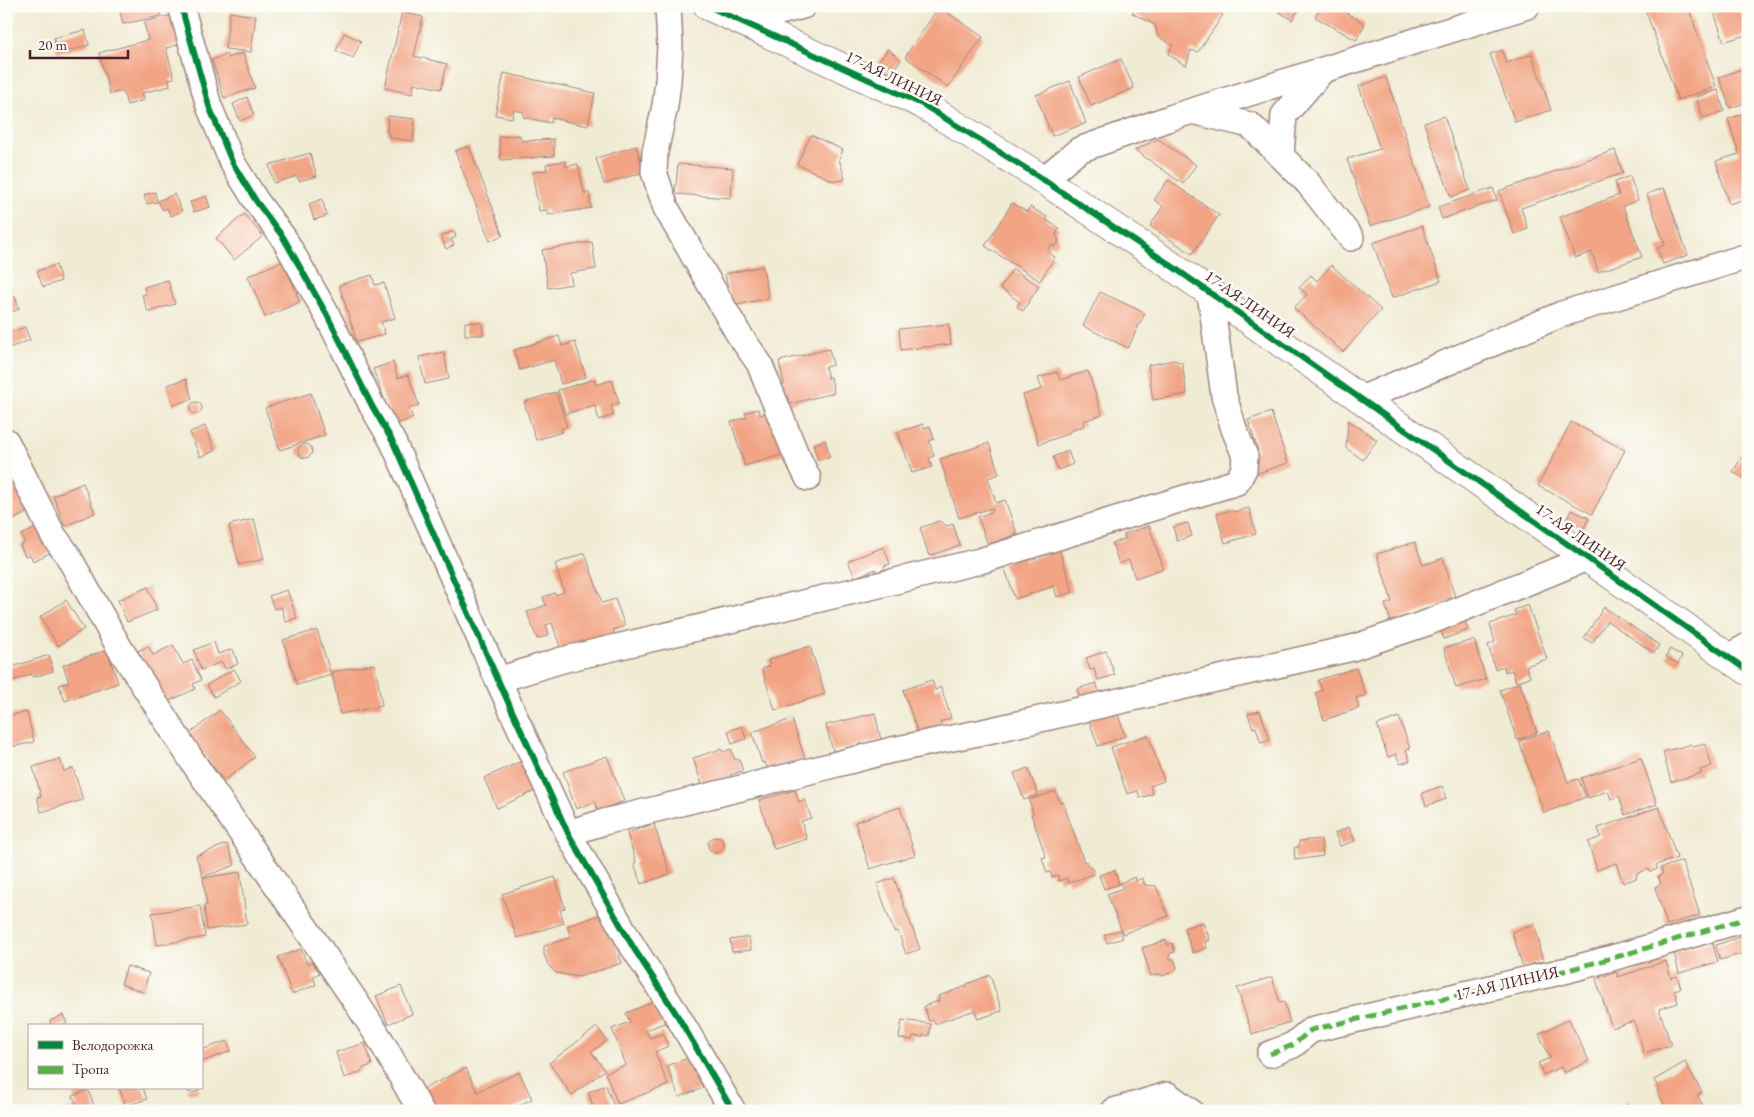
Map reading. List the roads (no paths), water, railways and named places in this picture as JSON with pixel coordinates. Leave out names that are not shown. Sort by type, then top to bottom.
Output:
[{"type":"street","points":[[181,6],[209,106],[232,162],[256,201],[283,237],[327,315],[372,406],[393,442],[498,680],[568,832],[633,947],[677,1016],[733,1111]]},
{"type":"street","points":[[668,6],[670,46],[666,106],[655,152],[654,172],[666,208],[738,333],[759,364],[795,452],[808,478]]},
{"type":"street","name":"17-АЯ ЛИНИЯ","points":[[708,6],[922,104],[1043,180],[1210,293],[1587,558],[1741,658]]},
{"type":"street","points":[[742,22],[803,6]]},
{"type":"street","points":[[1043,180],[1079,150],[1192,111],[1527,6]]},
{"type":"street","points":[[1281,155],[1284,115],[1322,71]]},
{"type":"street","points":[[1192,111],[1250,125],[1308,183],[1351,238]]},
{"type":"street","points":[[1360,399],[1562,314],[1748,256]]},
{"type":"street","points":[[498,680],[562,660],[980,561],[1237,482],[1244,469],[1245,456],[1224,396],[1210,293]]},
{"type":"street","points":[[6,442],[53,535],[67,554],[119,647],[193,762],[356,1002],[380,1039],[420,1111]]},
{"type":"street","points":[[568,832],[892,750],[983,732],[1352,648],[1427,623],[1587,558]]},
{"type":"street","name":"17-АЯ ЛИНИЯ","points":[[1270,1054],[1293,1045],[1311,1030],[1568,970],[1748,918]]},
{"type":"street","points":[[1114,1111],[1168,1095],[1190,1111]]}]
